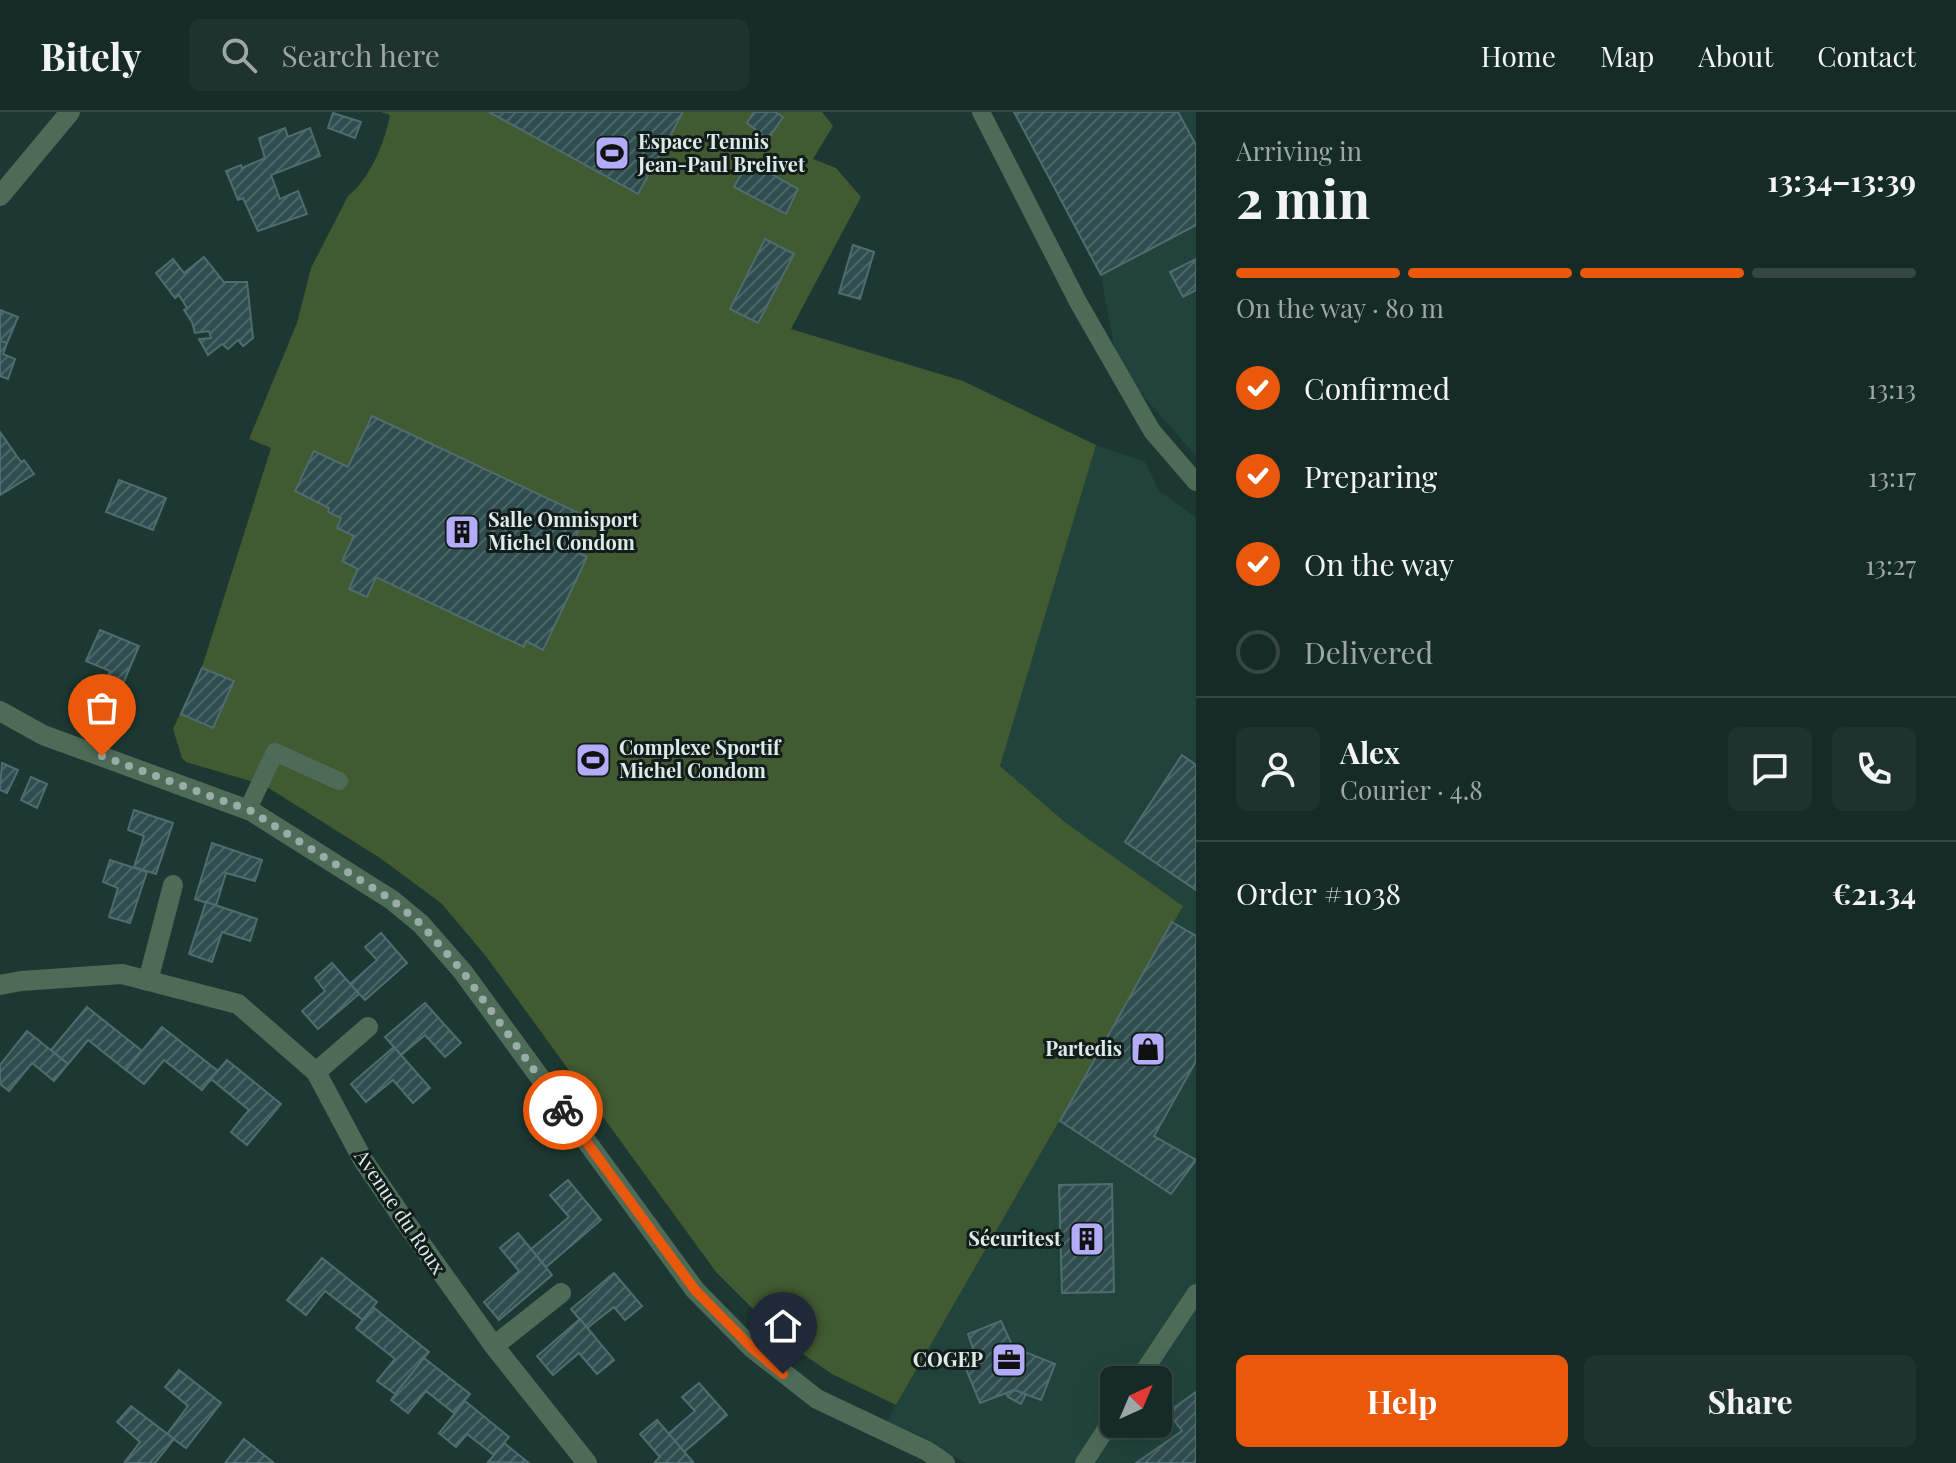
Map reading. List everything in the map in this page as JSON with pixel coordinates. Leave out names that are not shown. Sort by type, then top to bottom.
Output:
[{"type":"street","points":[[0,196],[70,112]]},
{"type":"street","points":[[0,711],[43,735],[248,809],[365,882],[421,924],[463,972],[695,1290],[752,1348],[817,1399],[927,1451],[945,1463]]},
{"type":"street","points":[[148,981],[173,885]]},
{"type":"street","name":"Avenue du Roux","points":[[0,985],[122,974],[238,1004],[316,1072],[363,1160],[494,1346],[587,1463]]},
{"type":"street","points":[[316,1072],[368,1027]]},
{"type":"street","points":[[494,1346],[561,1293]]},
{"type":"lane","points":[[981,112],[1078,302],[1152,431],[1196,482]]},
{"type":"lane","points":[[248,809],[275,752],[339,781]]},
{"type":"lane","points":[[1147,1366],[1196,1293]]},
{"type":"lane","points":[[1084,1463],[1100,1438]]},
{"type":"shaded area","points":[[1014,112],[1196,112],[1196,456],[1118,367],[1101,275]]},
{"type":"shaded area","points":[[1096,445],[1145,462],[1159,491],[1196,518],[1196,1463],[966,1463],[921,1436],[887,1421],[1183,906],[1066,823],[1000,766]]},
{"type":"green space","name":"Complexe Sportif Michel Condom","points":[[381,112],[822,112],[833,126],[813,159],[836,168],[861,197],[791,329],[963,381],[1096,445],[1000,766],[1066,823],[1183,906],[896,1405],[832,1374],[800,1352],[716,1272],[485,955],[441,903],[380,858],[264,785],[186,762],[182,758],[173,729],[203,664],[271,448],[249,439],[297,323],[311,268],[348,196],[370,170],[380,148],[390,115]]},
{"type":"building","name":"Espace Tennis Jean-Paul Brelivet","points":[[489,112],[683,112],[638,194]]},
{"type":"building","points":[[754,112],[775,112],[783,117],[768,139],[747,123]]},
{"type":"building","points":[[1014,112],[1178,112],[1196,145],[1196,225],[1101,275]]},
{"type":"building","points":[[333,113],[361,122],[355,138],[328,128]]},
{"type":"building","points":[[285,128],[288,137],[310,128],[320,156],[271,175],[280,199],[298,191],[307,214],[258,231],[243,198],[238,200],[226,171],[265,158],[259,138]]},
{"type":"building","points":[[748,161],[798,189],[786,214],[734,187]]},
{"type":"building","points":[[765,239],[794,254],[758,323],[730,309]]},
{"type":"building","points":[[853,245],[874,252],[860,299],[839,293]]},
{"type":"building","points":[[204,257],[224,282],[247,282],[253,338],[243,346],[238,340],[228,349],[222,344],[208,355],[199,339],[211,338],[209,331],[195,333],[179,295],[175,298],[156,273],[173,259],[184,273]]},
{"type":"building","points":[[1196,259],[1196,290],[1183,297],[1170,272]]},
{"type":"building","points":[[0,310],[18,317],[7,343],[0,341]]},
{"type":"building","points":[[0,341],[7,343],[3,354],[15,359],[8,379],[0,376]]},
{"type":"building","name":"Salle Omnisport Michel Condom","points":[[372,416],[585,516],[570,549],[587,557],[543,650],[526,641],[524,647],[376,577],[367,597],[349,589],[358,569],[342,561],[354,536],[337,528],[341,518],[328,512],[329,508],[295,491],[314,451],[348,467]]},
{"type":"building","points":[[0,432],[21,462],[24,460],[34,474],[0,495]]},
{"type":"building","points":[[119,480],[166,498],[153,530],[106,512]]},
{"type":"building","points":[[100,630],[139,646],[122,686],[107,679],[110,671],[86,661]]},
{"type":"building","points":[[202,668],[234,681],[213,728],[181,714]]},
{"type":"building","points":[[1182,755],[1196,765],[1196,890],[1125,842]]},
{"type":"building","points":[[2,763],[18,770],[7,793],[0,790]]},
{"type":"building","points":[[31,777],[47,784],[37,808],[21,800]]},
{"type":"building","points":[[134,810],[173,823],[156,874],[134,867],[144,836],[128,830]]},
{"type":"building","points":[[212,843],[262,860],[255,881],[226,873],[216,906],[195,899]]},
{"type":"building","points":[[110,860],[147,872],[130,923],[109,917],[118,888],[103,882]]},
{"type":"building","points":[[206,902],[257,919],[250,941],[222,932],[212,962],[189,954]]},
{"type":"building","name":"Partedis","points":[[1172,922],[1196,936],[1196,1061],[1154,1136],[1196,1160],[1171,1194],[1060,1121]]},
{"type":"building","points":[[381,933],[407,963],[365,1000],[350,984],[377,960],[365,947]]},
{"type":"building","points":[[332,963],[359,994],[318,1029],[302,1011],[325,991],[315,978]]},
{"type":"building","points":[[425,1003],[461,1043],[445,1057],[425,1035],[401,1055],[385,1037]]},
{"type":"building","points":[[87,1007],[142,1051],[126,1070],[88,1040],[68,1064],[51,1050]]},
{"type":"building","points":[[162,1027],[218,1071],[202,1090],[164,1060],[144,1084],[126,1070]]},
{"type":"building","points":[[27,1031],[68,1064],[54,1081],[32,1063],[9,1091],[0,1084],[0,1065]]},
{"type":"building","points":[[394,1047],[430,1088],[413,1103],[393,1080],[366,1102],[351,1084]]},
{"type":"building","points":[[227,1060],[281,1104],[247,1145],[231,1132],[249,1110],[211,1079]]},
{"type":"building","points":[[568,1180],[601,1220],[546,1267],[531,1249],[569,1217],[550,1195]]},
{"type":"building","name":"Sécuritest","points":[[1112,1184],[1114,1292],[1062,1293],[1059,1185]]},
{"type":"building","points":[[518,1233],[552,1275],[499,1320],[484,1302],[519,1271],[500,1248]]},
{"type":"building","points":[[322,1258],[377,1302],[363,1320],[325,1291],[306,1315],[287,1300]]},
{"type":"building","points":[[614,1273],[642,1306],[625,1320],[614,1307],[587,1328],[571,1309]]},
{"type":"building","points":[[373,1307],[429,1352],[395,1394],[377,1381],[395,1359],[356,1328]]},
{"type":"building","points":[[580,1319],[614,1360],[597,1374],[579,1353],[553,1375],[537,1356]]},
{"type":"building","name":"COGEP","points":[[1001,1321],[1013,1347],[1055,1364],[1041,1400],[1014,1390],[980,1403],[964,1364],[976,1357],[968,1334]]},
{"type":"building","points":[[424,1358],[470,1394],[454,1413],[426,1391],[408,1413],[391,1400]]},
{"type":"building","points":[[179,1370],[221,1403],[186,1448],[167,1434],[188,1406],[165,1387]]},
{"type":"building","points":[[699,1383],[727,1415],[684,1452],[668,1434],[695,1411],[682,1397]]},
{"type":"building","points":[[1014,1390],[1026,1394],[1021,1404],[1006,1393]]},
{"type":"building","points":[[1196,1392],[1196,1463],[1136,1463],[1182,1431],[1172,1417],[1172,1409]]},
{"type":"building","points":[[465,1401],[509,1437],[494,1455],[467,1434],[456,1447],[439,1433]]},
{"type":"building","points":[[131,1406],[174,1439],[155,1463],[124,1463],[140,1442],[117,1422]]},
{"type":"building","points":[[657,1420],[693,1462],[654,1463],[660,1457],[640,1434]]},
{"type":"building","points":[[244,1439],[274,1463],[225,1463]]},
{"type":"building","points":[[504,1443],[529,1463],[488,1462]]},
{"type":"way so far","points":[[102,756],[251,811],[392,900],[421,924],[463,972],[563,1110]]},
{"type":"place","name":"Espace Tennis Jean-Paul Brelivet","points":[[612,153]]},
{"type":"place","name":"Salle Omnisport Michel Condom","points":[[462,532]]},
{"type":"place","name":"Complexe Sportif Michel Condom","points":[[593,760]]},
{"type":"place","name":"Partedis","points":[[1148,1049]]},
{"type":"place","name":"Sécuritest","points":[[1087,1239]]},
{"type":"place","name":"COGEP","points":[[1009,1360]]},
{"type":"route","points":[[563,1110],[695,1290],[752,1348],[783,1374]]}]
